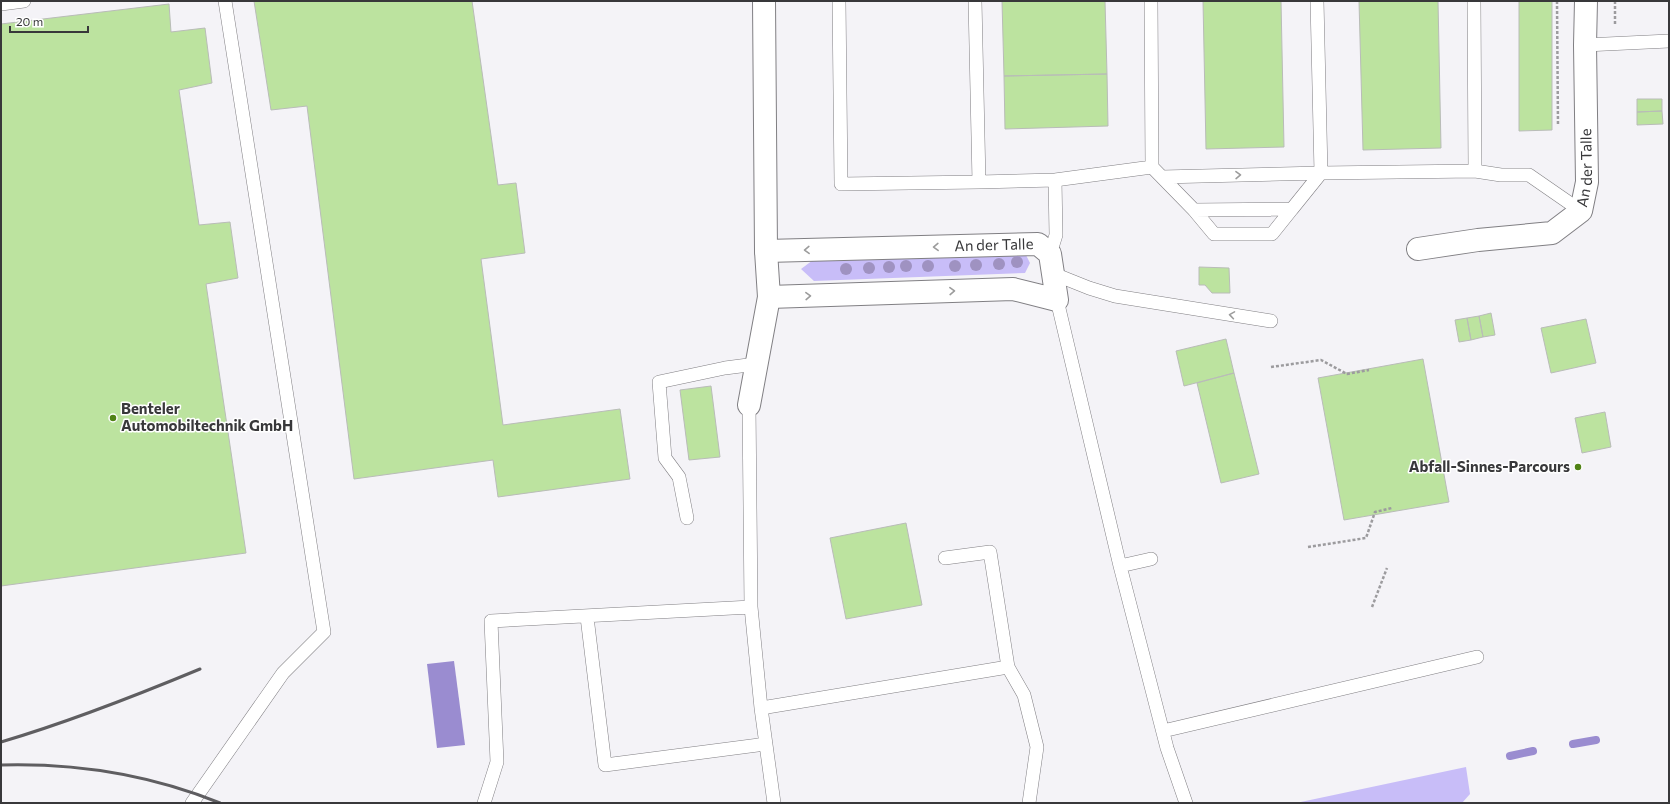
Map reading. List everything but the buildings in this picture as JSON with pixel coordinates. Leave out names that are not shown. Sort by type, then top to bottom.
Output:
[{"type":"street","points":[[749,406],[769,297],[766,251],[764,1]]},
{"type":"street","name":"An der Talle","points":[[1418,249],[1478,240],[1552,233],[1581,211],[1588,182],[1585,45],[1586,1]]},
{"type":"street","name":"An der Talle","points":[[766,251],[1038,244],[1052,264]]},
{"type":"street","points":[[769,297],[1013,289],[1057,300],[1052,264]]},
{"type":"lane","points":[[1,4],[24,1]]},
{"type":"lane","points":[[192,803],[283,673],[324,632],[225,1]]},
{"type":"lane","points":[[839,1],[841,184],[1055,180],[1152,167]]},
{"type":"lane","points":[[975,1],[979,182]]},
{"type":"lane","points":[[1151,1],[1152,167],[1194,210],[1214,234],[1272,234],[1321,173],[1317,1]]},
{"type":"lane","points":[[1474,1],[1475,171]]},
{"type":"lane","points":[[1585,45],[1669,41]]},
{"type":"lane","points":[[1162,177],[1475,171],[1501,175],[1528,175],[1581,211]]},
{"type":"lane","points":[[1055,180],[1056,235],[1052,264],[1089,288],[1115,296],[1271,322]]},
{"type":"lane","points":[[1194,210],[1292,209]]},
{"type":"lane","points":[[1057,300],[1120,566],[1163,731],[1186,803]]},
{"type":"lane","points":[[687,518],[679,477],[665,458],[659,382],[725,368],[756,364]]},
{"type":"lane","points":[[749,406],[751,607],[761,708],[774,803]]},
{"type":"lane","points":[[945,558],[990,552],[1008,667],[1024,695],[1037,747],[1029,803]]},
{"type":"lane","points":[[1120,566],[1152,559]]},
{"type":"lane","points":[[484,803],[497,762],[491,621],[751,607]]},
{"type":"lane","points":[[587,617],[605,765],[766,744]]},
{"type":"lane","points":[[1163,731],[1477,657]]},
{"type":"lane","points":[[761,708],[1008,667]]},
{"type":"path","points":[[1557,1],[1558,126]]},
{"type":"path","points":[[1271,367],[1321,360],[1347,374],[1369,370]]},
{"type":"path","points":[[1308,547],[1366,538],[1375,512],[1392,508]]},
{"type":"path","points":[[1372,607],[1387,568]]},
{"type":"shaded area","points":[[1025,253],[1030,263],[1025,273],[814,281],[801,269],[813,260]]},
{"type":"shaded area","points":[[454,661],[465,745],[437,748],[427,664]]},
{"type":"shaded area","points":[[1466,767],[1470,794],[1462,803],[1296,803]]},
{"type":"waterway","points":[[1573,744],[1596,740]]},
{"type":"waterway","points":[[1510,756],[1533,751]]},
{"type":"railway","points":[[1,742],[102,708],[200,669]]},
{"type":"railway","points":[[1,765],[57,766],[112,773],[167,785],[220,803]]},
{"type":"place","name":"Benteler Automobiltechnik GmbH","points":[[113,418]]},
{"type":"place","name":"Abfall-Sinnes-Parcours","points":[[1578,467]]}]
